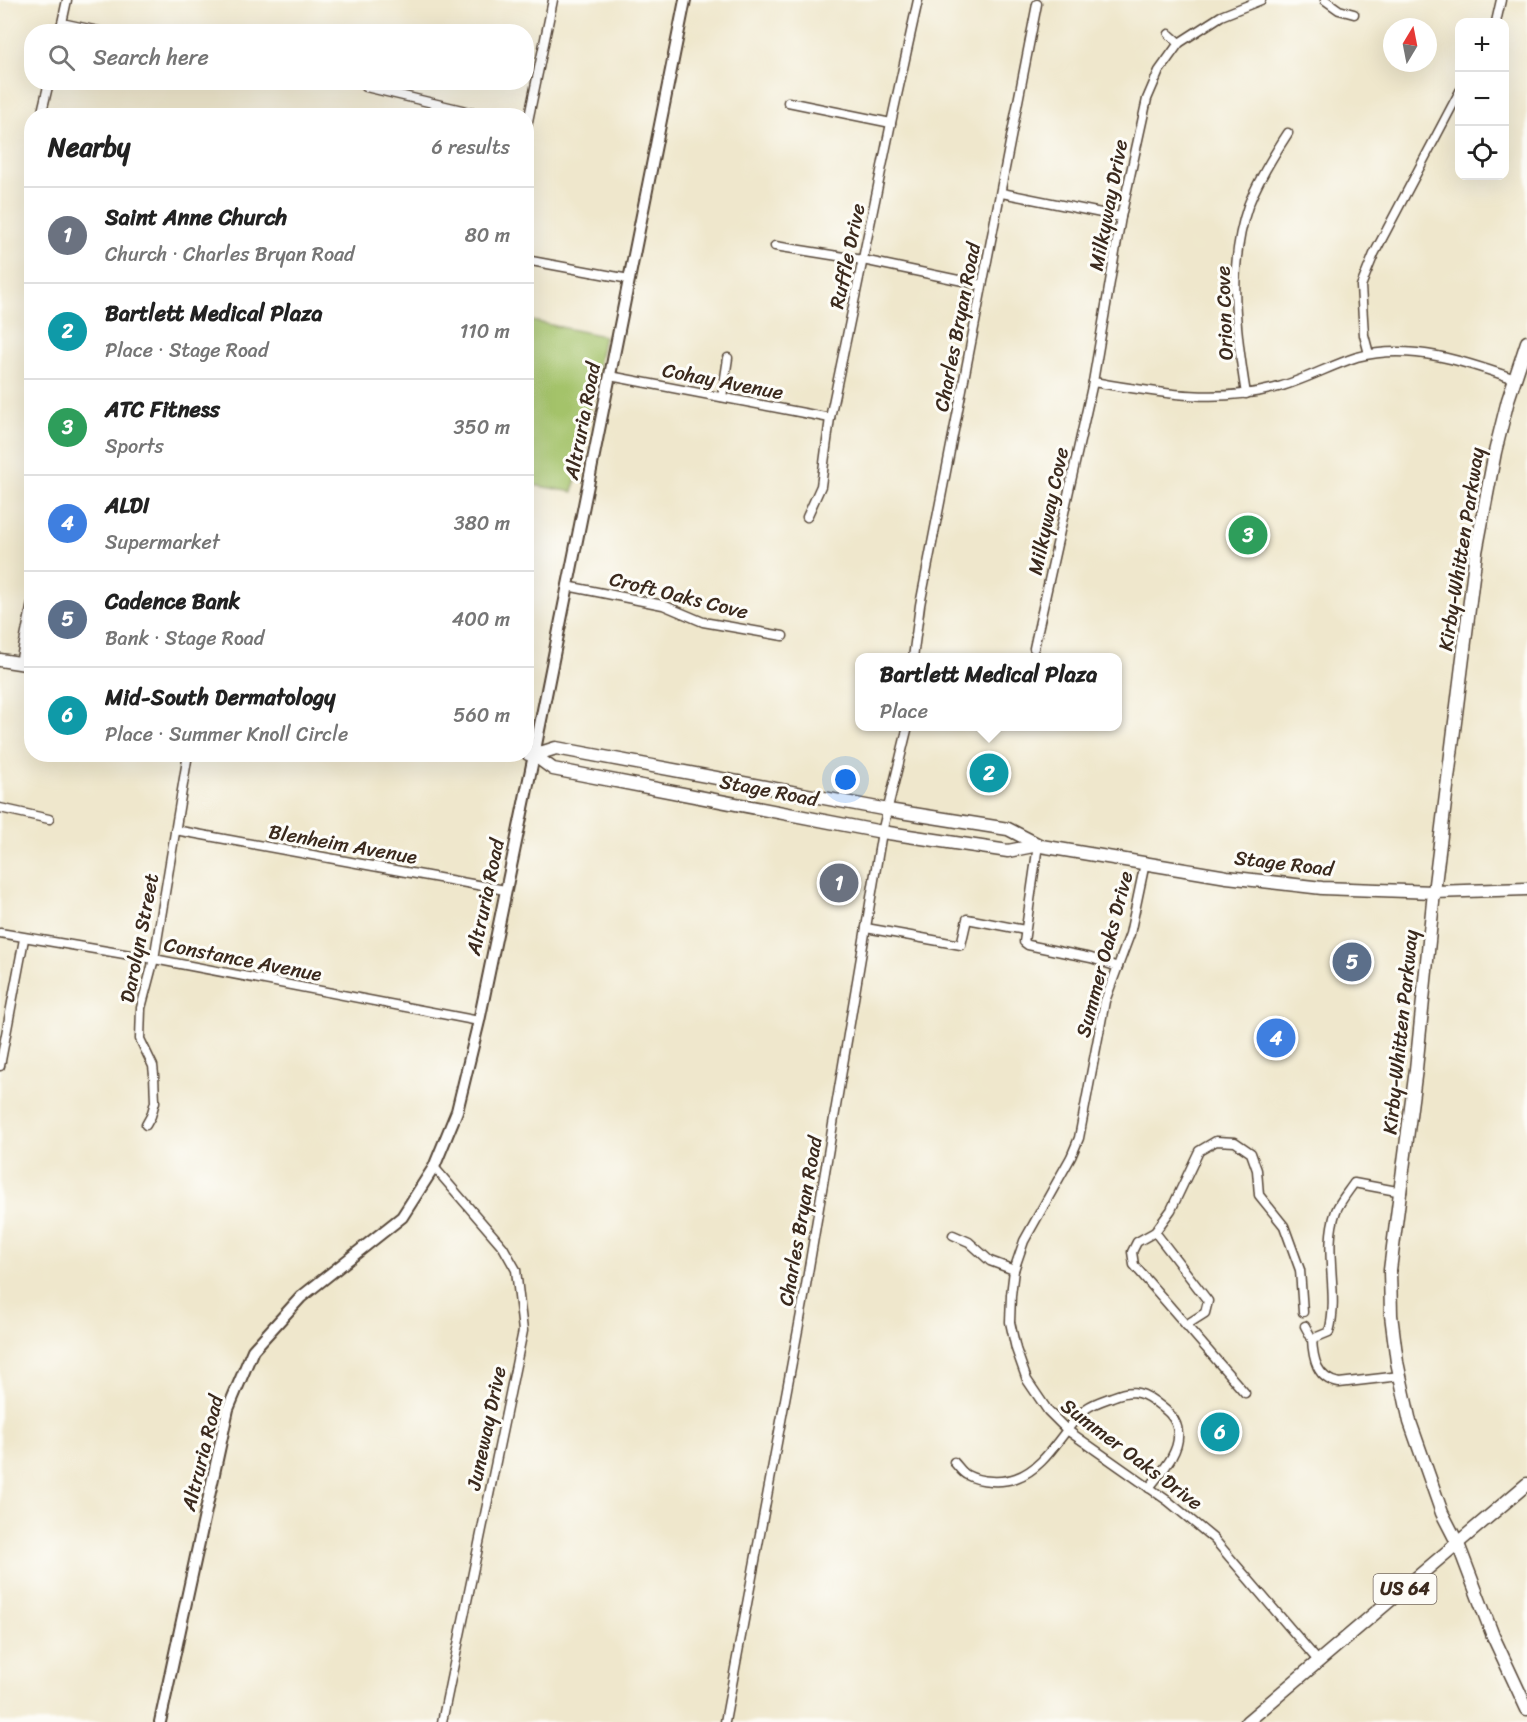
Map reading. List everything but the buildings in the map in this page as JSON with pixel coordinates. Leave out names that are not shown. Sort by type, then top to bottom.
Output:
[{"type":"main road","name":"Kirby-Whitten Parkway","points":[[1527,342],[1515,379],[1487,489],[1476,552],[1434,892],[1402,1192],[1390,1270],[1391,1315],[1400,1376],[1410,1422],[1442,1514],[1458,1544],[1493,1636],[1527,1709]]},
{"type":"main road","points":[[0,660],[24,664]]},
{"type":"main road","name":"Stage Road","points":[[534,753],[556,748],[888,810],[1008,829],[1038,845],[1238,878],[1322,888],[1434,892],[1527,889]]},
{"type":"main road","name":"Stage Road","points":[[534,757],[553,769],[882,832],[1008,851],[1038,845]]},
{"type":"main road","points":[[716,800],[720,778]]},
{"type":"main road","name":"US 64","points":[[1247,1722],[1527,1484]]},
{"type":"street","points":[[62,24],[67,0]]},
{"type":"street","points":[[531,108],[553,0]]},
{"type":"street","name":"Altruria Road","points":[[534,736],[567,586],[685,0]]},
{"type":"street","name":"Ruffle Drive","points":[[807,517],[820,486],[830,418],[918,0]]},
{"type":"street","name":"Milkyway Drive","points":[[1093,382],[1121,217],[1147,99],[1159,71],[1179,44],[1221,16],[1261,0]]},
{"type":"street","points":[[1325,0],[1339,10],[1354,14]]},
{"type":"street","points":[[1497,18],[1501,0]]},
{"type":"street","name":"Charles Bryan Road","points":[[914,653],[922,593],[1002,193],[1036,4]]},
{"type":"street","points":[[1169,34],[1179,44]]},
{"type":"street","points":[[43,108],[47,90]]},
{"type":"street","points":[[379,90],[454,108]]},
{"type":"street","points":[[1369,354],[1364,335],[1361,286],[1390,222],[1455,100]]},
{"type":"street","points":[[788,102],[891,123]]},
{"type":"street","name":"Orion Cove","points":[[1246,394],[1238,341],[1235,290],[1239,246],[1248,206],[1268,164],[1288,133]]},
{"type":"street","points":[[1002,193],[1121,217]]},
{"type":"street","points":[[775,246],[863,260],[982,285]]},
{"type":"street","points":[[534,261],[629,279]]},
{"type":"street","points":[[1093,382],[1160,393],[1220,397],[1278,388],[1369,354],[1410,352],[1443,356],[1515,379]]},
{"type":"street","points":[[722,397],[728,358]]},
{"type":"street","name":"Cohay Avenue","points":[[610,376],[830,418]]},
{"type":"street","name":"Milkyway Cove","points":[[1034,648],[1093,382]]},
{"type":"street","name":"Croft Oaks Cove","points":[[567,586],[663,605],[703,622],[783,636]]},
{"type":"street","name":"Charles Bryan Road","points":[[725,1722],[803,1304],[882,832],[907,731]]},
{"type":"street","name":"Darolyn Street","points":[[146,1125],[154,1102],[154,1075],[153,1066],[140,1039],[141,1008],[154,959],[187,762]]},
{"type":"street","name":"Altruria Road","points":[[160,1722],[228,1409],[252,1350],[301,1297],[402,1217],[434,1167],[457,1111],[505,890],[529,762]]},
{"type":"street","points":[[0,808],[49,819]]},
{"type":"street","name":"Blenheim Avenue","points":[[175,830],[505,890]]},
{"type":"street","points":[[1038,845],[1024,942],[1028,945],[1091,958],[1118,967]]},
{"type":"street","name":"Summer Oaks Drive","points":[[1145,863],[1133,924],[1105,1001],[1079,1138],[1071,1157],[1024,1240],[1014,1270],[1010,1322],[1021,1365],[1048,1411],[1067,1430],[1182,1511],[1214,1539],[1319,1662]]},
{"type":"street","points":[[866,928],[961,945],[967,919],[1025,930]]},
{"type":"street","name":"Constance Avenue","points":[[0,933],[24,939],[154,959],[478,1021]]},
{"type":"street","points":[[0,1066],[24,939]]},
{"type":"street","points":[[1245,1392],[1134,1265],[1131,1252],[1137,1242],[1155,1232],[1171,1210],[1199,1150],[1216,1141],[1235,1142],[1251,1153],[1257,1170],[1259,1195],[1284,1226],[1300,1270],[1303,1311]]},
{"type":"street","name":"Juneway Drive","points":[[434,1167],[503,1247],[512,1262],[516,1270],[523,1331],[442,1722]]},
{"type":"street","points":[[1312,1339],[1329,1332],[1333,1317],[1330,1239],[1337,1210],[1354,1183],[1402,1192]]},
{"type":"street","points":[[1155,1232],[1208,1301],[1205,1313],[1186,1324]]},
{"type":"street","points":[[953,1235],[969,1242],[990,1261],[1014,1270]]},
{"type":"street","points":[[1305,1326],[1312,1339],[1313,1356],[1321,1374],[1329,1381],[1339,1383],[1400,1376]]},
{"type":"street","points":[[954,1462],[965,1475],[979,1479],[1006,1481],[1017,1478],[1034,1468],[1091,1406],[1123,1392],[1136,1391],[1147,1396],[1172,1415],[1178,1433],[1174,1453],[1149,1488]]},
{"type":"green space","points":[[534,321],[604,336],[573,492],[534,485]]},
{"type":"place","name":"ATC Fitness","points":[[1248,535]]},
{"type":"place","name":"Bartlett Medical Plaza","points":[[989,773]]},
{"type":"place","name":"Saint Anne Church","points":[[839,883]]},
{"type":"place","name":"Cadence Bank","points":[[1352,962]]},
{"type":"place","name":"ALDI","points":[[1276,1038]]},
{"type":"place","name":"Mid-South Dermatology","points":[[1220,1432]]}]
